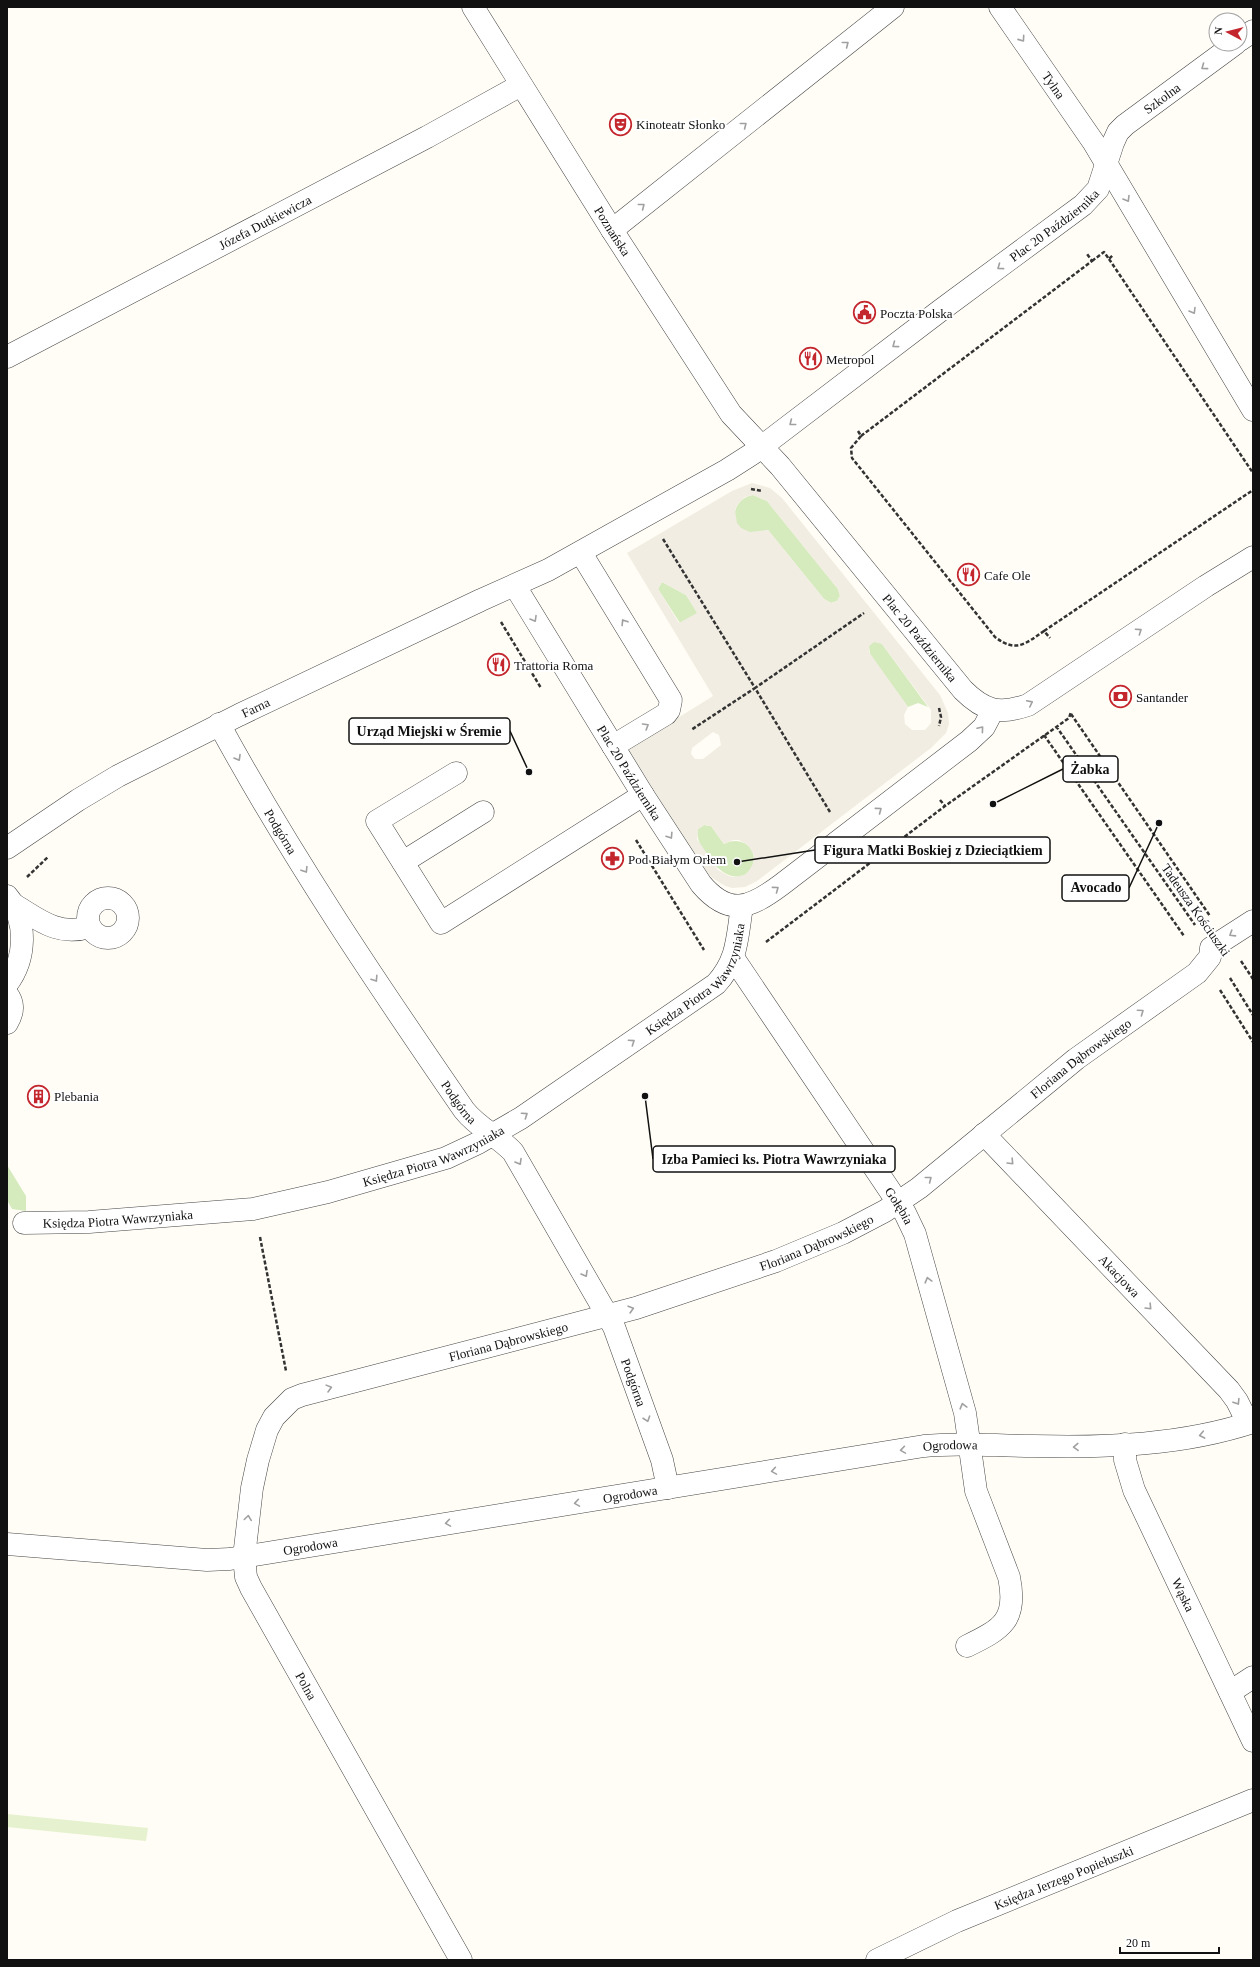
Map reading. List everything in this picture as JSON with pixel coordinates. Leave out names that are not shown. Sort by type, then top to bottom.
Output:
[{"type":"street","name":"Poznańska","points":[[473,7],[612,230],[731,414],[762,447]]},
{"type":"street","points":[[612,230],[894,7]]},
{"type":"street","name":"Tylna","points":[[1000,7],[1094,143],[1107,165]]},
{"type":"street","name":"Szkolna","points":[[1107,165],[1118,132],[1125,125],[1224,52]]},
{"type":"street","name":"Józefa Dutkiewicza","points":[[7,357],[427,137],[521,85]]},
{"type":"street","points":[[1107,165],[1253,410]]},
{"type":"street","name":"Plac 20 Października","points":[[742,906],[720,902],[707,891],[643,795],[515,586],[581,553],[727,470],[762,447],[935,314],[1083,205],[1098,189],[1107,165]]},
{"type":"street","name":"Plac 20 Października","points":[[762,447],[793,481],[963,690],[982,706],[993,710],[1006,711],[1016,709],[1037,700],[1206,586],[1253,557]]},
{"type":"street","points":[[581,553],[671,700],[670,710],[666,714],[613,746]]},
{"type":"street","name":"Farna","points":[[7,848],[99,787],[219,724],[481,600],[515,586]]},
{"type":"street","points":[[742,906],[759,900],[775,890],[940,763],[977,734],[984,727],[993,710]]},
{"type":"street","name":"Podgórna","points":[[219,724],[288,842],[379,986],[464,1110],[471,1119],[501,1141],[513,1152],[608,1316],[619,1340],[662,1460],[668,1488]]},
{"type":"street","points":[[456,773],[377,821],[441,923],[643,795]]},
{"type":"street","points":[[403,862],[483,812]]},
{"type":"street","points":[[9,899],[43,922],[63,930],[79,930],[89,926]]},
{"type":"street","points":[[7,984],[15,970],[21,951],[21,926],[18,913],[9,899]]},
{"type":"street","name":"Księdza Piotra Wawrzyniaka","points":[[24,1223],[89,1222],[218,1212],[275,1205],[422,1166],[464,1150],[521,1118],[716,984],[727,972],[735,953],[742,906]]},
{"type":"street","name":"Floriana Dąbrowskiego","points":[[292,1399],[310,1393],[608,1316],[776,1261],[866,1222],[898,1203],[1076,1059],[1197,973],[1214,950],[1253,921]]},
{"type":"street","name":"Gołębia","points":[[735,953],[908,1217],[915,1234],[965,1412],[976,1490],[1009,1577],[1012,1597],[1007,1618],[1000,1628],[967,1646]]},
{"type":"street","points":[[7,994],[11,1002],[12,1009],[7,1023]]},
{"type":"street","name":"Akacjowa","points":[[984,1134],[1229,1390],[1251,1422]]},
{"type":"street","name":"Polna","points":[[292,1399],[274,1417],[262,1445],[252,1488],[244,1557],[246,1577],[461,1960]]},
{"type":"street","name":"Ogrodowa","points":[[7,1544],[207,1560],[244,1557],[924,1446],[969,1444],[1068,1447],[1125,1444],[1188,1438],[1251,1422]]},
{"type":"street","name":"Wąska","points":[[1125,1444],[1125,1460],[1134,1490],[1253,1741]]},
{"type":"street","points":[[1230,1692],[1253,1677]]},
{"type":"street","name":"Księdza Jerzego Popiełuszki","points":[[877,1960],[964,1918],[1253,1800]]},
{"type":"path","points":[[1253,473],[1104,252],[861,436],[851,448],[852,458],[995,637],[1002,642],[1018,646],[1026,644],[1253,490]]},
{"type":"path","points":[[1087,254],[1092,260]]},
{"type":"path","points":[[1108,259],[1113,255]]},
{"type":"path","points":[[858,431],[861,436]]},
{"type":"path","points":[[748,490],[763,491]]},
{"type":"path","points":[[663,539],[832,814]]},
{"type":"path","points":[[690,731],[865,613],[860,607]]},
{"type":"path","points":[[1044,631],[1050,638]]},
{"type":"path","name":"Tadeusza Kościuszki","points":[[1037,700],[1214,950],[1253,1015]]},
{"type":"path","points":[[937,705],[941,717],[938,729]]},
{"type":"path","points":[[617,811],[701,944],[735,953],[755,951],[945,806],[1069,718],[1072,710]]},
{"type":"path","points":[[1070,714],[1214,950],[1253,1042]]},
{"type":"path","points":[[1044,735],[1214,950],[1253,979]]},
{"type":"path","points":[[940,800],[945,806]]},
{"type":"path","points":[[9,899],[50,855]]},
{"type":"path","points":[[258,1230],[286,1375]]},
{"type":"green space","points":[[753,495],[767,501],[838,589],[840,596],[837,601],[831,603],[824,599],[768,530],[749,532],[737,525],[735,513],[740,501]]},
{"type":"green space","points":[[662,582],[686,595],[698,613],[680,623],[658,589]]},
{"type":"green space","points":[[878,641],[882,644],[928,707],[918,703],[908,707],[870,655],[869,646],[871,643]]},
{"type":"green space","points":[[704,825],[711,826],[724,844],[735,841],[746,844],[750,847],[754,857],[753,865],[746,874],[738,877],[729,875],[720,870],[712,862],[705,853],[697,836],[698,829]]},
{"type":"green space","points":[[7,1165],[26,1196],[26,1211],[12,1209],[7,1200]]},
{"type":"green space","points":[[7,1814],[148,1828],[146,1841],[7,1827]]},
{"type":"shaded area","points":[[752,483],[770,488],[782,498],[940,695],[948,713],[949,724],[946,733],[931,748],[757,881],[745,887],[732,888],[725,886],[711,877],[697,859],[628,749],[713,696],[627,553],[732,491]],"holes":[[[753,495],[767,501],[838,589],[840,596],[837,601],[831,603],[824,599],[768,530],[750,532],[741,528],[737,523],[735,511],[737,505],[745,497]],[[662,582],[686,595],[697,613],[679,623],[658,589]],[[874,642],[882,644],[931,710],[931,723],[925,730],[912,730],[905,724],[904,715],[908,707],[869,652],[869,646]],[[713,732],[719,735],[721,745],[703,759],[695,759],[691,754],[692,748]],[[704,825],[711,826],[724,844],[733,840],[739,840],[748,845],[754,855],[753,864],[744,875],[734,877],[729,876],[718,870],[697,839],[698,829]]]},
{"type":"place","name":"Kinoteatr Słonko","points":[[620,124]]},
{"type":"place","name":"Poczta Polska","points":[[865,313]]},
{"type":"place","name":"Metropol","points":[[811,359]]},
{"type":"place","name":"Cafe Ole","points":[[968,575]]},
{"type":"place","name":"Trattoria Roma","points":[[498,665]]},
{"type":"place","name":"Santander","points":[[1120,697]]},
{"type":"place","name":"Urząd Miejski w Śremie","points":[[529,772]]},
{"type":"place","name":"Żabka","points":[[993,804]]},
{"type":"place","name":"Avocado","points":[[1159,823]]},
{"type":"place","name":"Pod Białym Orłem","points":[[612,859]]},
{"type":"place","name":"Figura Matki Boskiej z Dzieciątkiem","points":[[737,862]]},
{"type":"place","name":"Plebania","points":[[39,1096]]},
{"type":"place","name":"Izba Pamieci ks. Piotra Wawrzyniaka","points":[[645,1096]]}]
